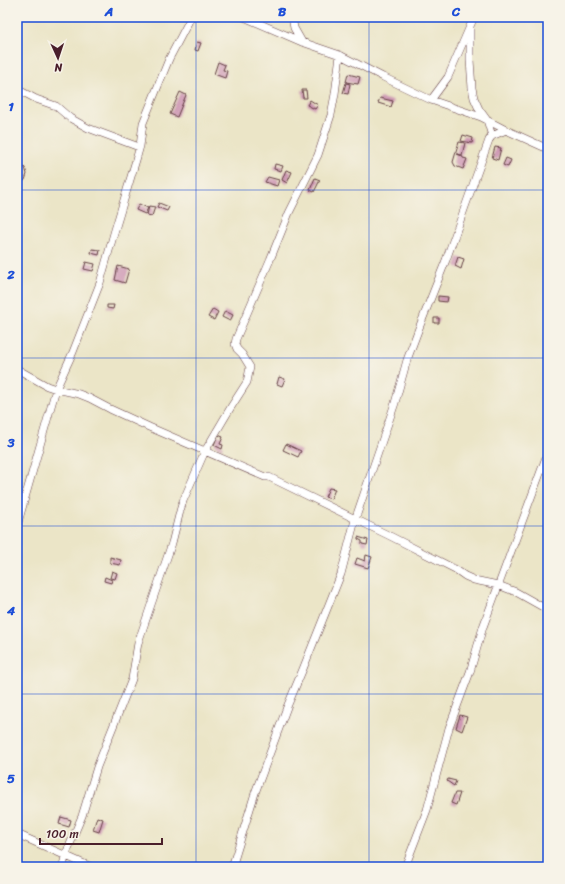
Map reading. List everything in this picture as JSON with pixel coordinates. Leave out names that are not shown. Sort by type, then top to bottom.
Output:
[{"type":"street","points":[[17,526],[56,389],[100,283],[139,148],[143,123],[169,59],[191,17]]},
{"type":"street","points":[[244,17],[302,42],[340,55],[383,78],[431,100],[481,117],[548,149]]},
{"type":"street","points":[[292,17],[294,28],[302,42]]},
{"type":"street","points":[[431,100],[448,77],[474,17]]},
{"type":"street","points":[[470,28],[470,60],[474,98],[479,109],[487,120],[492,136]]},
{"type":"street","points":[[63,867],[65,856],[82,816],[97,767],[132,679],[138,643],[172,543],[180,510],[187,491],[205,452],[247,382],[250,367],[237,349],[235,344],[236,338],[289,213],[318,155],[331,115],[340,55]]},
{"type":"street","points":[[17,89],[36,99],[56,106],[70,118],[88,128],[139,148]]},
{"type":"street","points":[[232,867],[255,793],[287,707],[341,574],[355,520],[395,403],[407,360],[446,260],[489,140],[492,136],[506,130]]},
{"type":"street","points":[[17,369],[47,386],[89,398],[110,410],[205,452],[269,477],[455,569],[465,576],[474,580],[498,585],[516,592],[548,610]]},
{"type":"street","points":[[405,867],[427,810],[449,728],[470,672],[483,627],[548,452]]},
{"type":"street","points":[[17,834],[91,867]]},
{"type":"building","points":[[197,42],[201,43],[198,51],[195,50]]},
{"type":"building","points":[[218,62],[225,65],[223,70],[227,71],[225,78],[214,74]]},
{"type":"building","points":[[348,74],[360,77],[358,84],[346,82]]},
{"type":"building","points":[[346,83],[350,84],[348,94],[343,93]]},
{"type":"building","points":[[302,90],[306,90],[307,98],[303,98]]},
{"type":"building","points":[[180,92],[186,95],[177,117],[170,114]]},
{"type":"building","points":[[380,98],[393,101],[391,107],[378,103]]},
{"type":"building","points":[[310,100],[318,105],[315,109],[307,105]]},
{"type":"building","points":[[463,135],[473,138],[472,143],[461,141]]},
{"type":"building","points":[[459,142],[465,143],[462,155],[457,154],[467,159],[463,169],[455,166],[453,162]]},
{"type":"building","points":[[495,147],[501,148],[498,160],[492,158]]},
{"type":"building","points":[[506,158],[511,160],[508,167],[503,165]]},
{"type":"building","points":[[17,164],[20,164],[25,168],[27,174],[25,180],[19,184],[17,184]]},
{"type":"building","points":[[275,164],[283,166],[281,171],[274,169]]},
{"type":"building","points":[[286,170],[292,172],[287,183],[282,180]]},
{"type":"building","points":[[268,177],[279,180],[277,186],[265,182]]},
{"type":"building","points":[[315,178],[320,180],[314,192],[310,190]]},
{"type":"building","points":[[159,203],[169,207],[167,211],[157,207]]},
{"type":"building","points":[[139,204],[148,208],[145,214],[136,210]]},
{"type":"building","points":[[149,206],[155,207],[152,216],[147,215]]},
{"type":"building","points":[[92,249],[100,250],[99,255],[91,253]]},
{"type":"building","points":[[458,257],[464,259],[461,269],[455,266]]},
{"type":"building","points":[[86,262],[95,264],[93,271],[84,269]]},
{"type":"building","points":[[118,266],[129,269],[125,283],[115,280]]},
{"type":"building","points":[[438,296],[448,297],[447,302],[438,301]]},
{"type":"building","points":[[107,305],[114,305],[113,309],[107,308]]},
{"type":"building","points":[[213,309],[218,312],[214,320],[208,317]]},
{"type":"building","points":[[225,311],[233,315],[230,321],[222,317]]},
{"type":"building","points":[[434,318],[439,318],[439,323],[434,323]]},
{"type":"building","points":[[279,377],[285,379],[282,386],[277,384]]},
{"type":"building","points":[[218,435],[223,437],[220,444],[223,445],[222,449],[214,445]]},
{"type":"building","points":[[286,444],[301,451],[298,457],[283,450]]},
{"type":"building","points":[[329,488],[335,489],[331,499],[325,497]]},
{"type":"building","points":[[358,537],[368,540],[367,545],[362,544],[362,541],[358,539]]},
{"type":"building","points":[[366,555],[372,557],[368,568],[355,564],[357,558],[365,561]]},
{"type":"building","points":[[110,557],[121,560],[120,565],[110,563]]},
{"type":"building","points":[[112,571],[117,573],[115,579],[110,578]]},
{"type":"building","points":[[105,577],[112,580],[111,583],[104,581]]},
{"type":"building","points":[[460,715],[467,717],[462,731],[456,728]]},
{"type":"building","points":[[448,779],[456,781],[454,786],[447,781]]},
{"type":"building","points":[[455,793],[460,793],[456,805],[451,803]]},
{"type":"building","points":[[61,817],[71,820],[69,827],[59,824]]},
{"type":"building","points":[[97,817],[103,819],[99,832],[93,830]]}]
